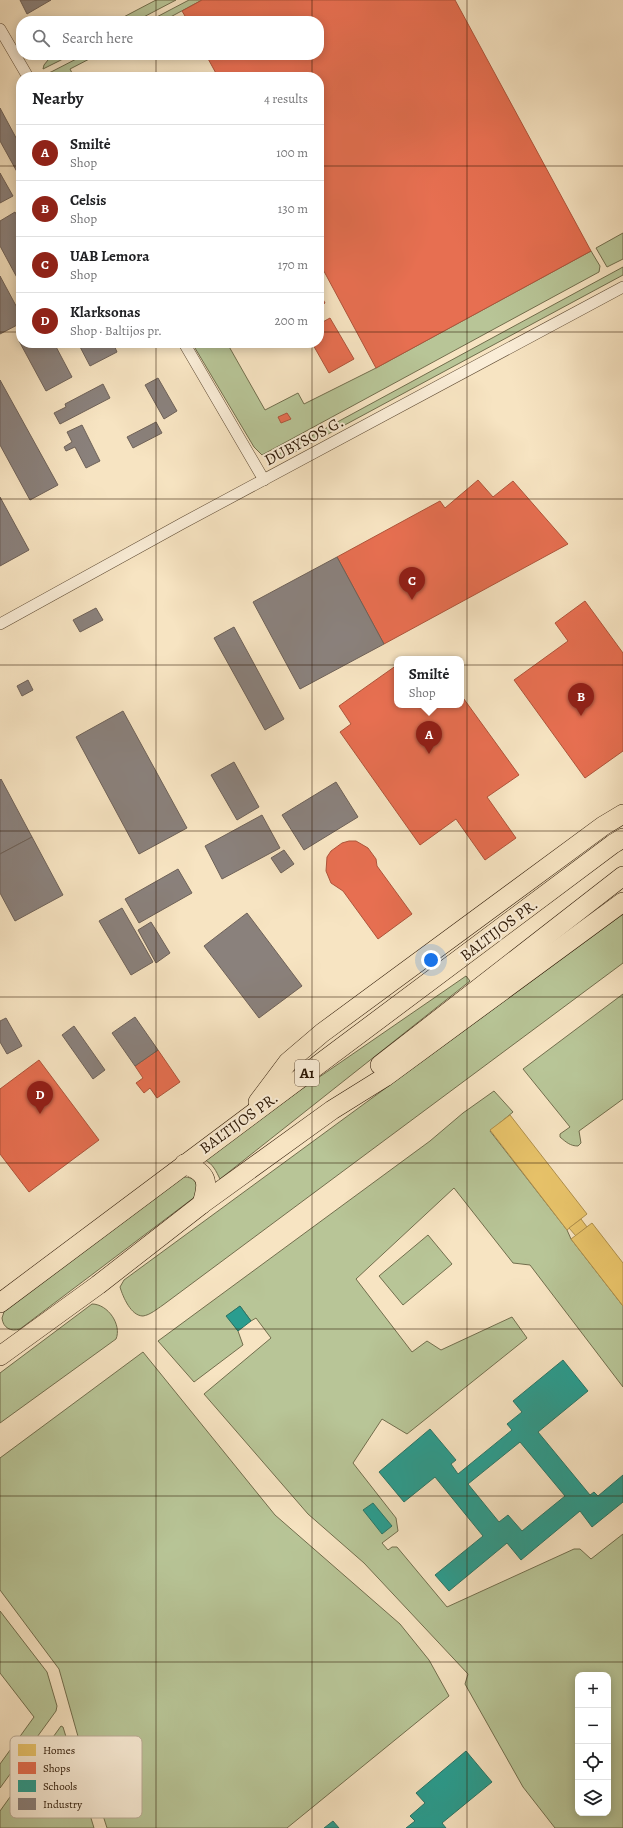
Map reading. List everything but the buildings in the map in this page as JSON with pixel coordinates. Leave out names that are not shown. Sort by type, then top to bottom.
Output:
[{"type":"highway","points":[[246,1119],[288,1062],[322,1033],[603,826],[623,814]]},
{"type":"highway","name":"BALTIJOS PR.","points":[[0,1303],[620,838]]},
{"type":"highway","points":[[332,1110],[380,1065],[623,876]]},
{"type":"highway","points":[[0,1356],[98,1285],[202,1204],[332,1110],[385,1077],[623,902]]},
{"type":"highway","points":[[184,1164],[193,1167],[204,1175],[207,1186],[202,1204]]},
{"type":"highway","points":[[0,1338],[5,1340],[23,1338]]},
{"type":"street","points":[[0,29],[16,56]]},
{"type":"street","points":[[18,60],[25,72]]},
{"type":"street","name":"DUBYSOS G.","points":[[0,624],[623,287]]},
{"type":"street","points":[[187,348],[264,480]]},
{"type":"green space","points":[[156,0],[176,0],[146,16],[126,16]]},
{"type":"green space","points":[[189,0],[202,0],[172,16],[159,16]]},
{"type":"green space","points":[[48,60],[61,60],[43,69]]},
{"type":"green space","points":[[74,60],[87,60],[70,69],[72,72],[51,72]]},
{"type":"green space","points":[[623,233],[623,259],[607,267],[596,248]]},
{"type":"green space","points":[[591,251],[600,266],[599,272],[262,455],[254,447],[195,348],[230,348],[265,410],[298,393],[304,404],[376,368]]},
{"type":"green space","points":[[623,267],[623,275],[291,454],[271,458]]},
{"type":"green space","points":[[623,914],[623,963],[163,1305],[151,1313],[143,1316],[135,1313],[131,1309],[125,1301],[120,1287],[124,1280]]},
{"type":"green space","points":[[466,976],[470,981],[220,1179],[216,1171],[205,1160],[299,1091]]},
{"type":"green space","points":[[623,994],[623,1099],[579,1131],[581,1143],[578,1146],[573,1145],[560,1137],[560,1134],[570,1127],[523,1069]]},
{"type":"green space","points":[[494,1091],[513,1112],[490,1131],[567,1230],[571,1239],[623,1306],[623,1387],[530,1265],[513,1263],[454,1188],[356,1279],[412,1352],[427,1341],[441,1350],[512,1317],[527,1338],[407,1434],[382,1419],[353,1463],[396,1518],[398,1531],[382,1543],[388,1550],[392,1547],[397,1547],[447,1607],[574,1549],[580,1549],[591,1559],[623,1534],[623,1828],[555,1828],[523,1787],[465,1684],[468,1674],[364,1563],[308,1514],[204,1394],[271,1338],[256,1318],[251,1321],[240,1306],[227,1316],[238,1331],[243,1345],[194,1382],[158,1341],[430,1141],[463,1113]]},
{"type":"green space","points":[[183,1177],[191,1178],[196,1182],[196,1196],[20,1329],[14,1330],[6,1327],[2,1318],[5,1309]]},
{"type":"green space","points":[[428,1235],[452,1264],[403,1305],[379,1276]]},
{"type":"green space","points":[[92,1304],[98,1305],[108,1311],[112,1316],[117,1328],[116,1339],[0,1423],[0,1373]]},
{"type":"green space","points":[[143,1352],[275,1515],[400,1624],[429,1660],[449,1696],[287,1828],[107,1828],[104,1818],[142,1818],[142,1736],[78,1736],[59,1669],[0,1590],[0,1458]]},
{"type":"green space","points":[[0,1611],[47,1672],[57,1706],[56,1711],[38,1736],[20,1736],[34,1717],[0,1673]]},
{"type":"green space","points":[[61,1726],[63,1727],[66,1736],[54,1736]]},
{"type":"green space","points":[[10,1750],[10,1774],[0,1788],[0,1764]]},
{"type":"green space","points":[[10,1797],[10,1818],[91,1818],[94,1828],[0,1828],[0,1811]]},
{"type":"place","name":"UAB Lemora","points":[[412,600]]},
{"type":"place","name":"Celsis","points":[[581,716]]},
{"type":"place","name":"Smiltė","points":[[429,754]]},
{"type":"place","name":"Klarksonas","points":[[40,1114]]}]
